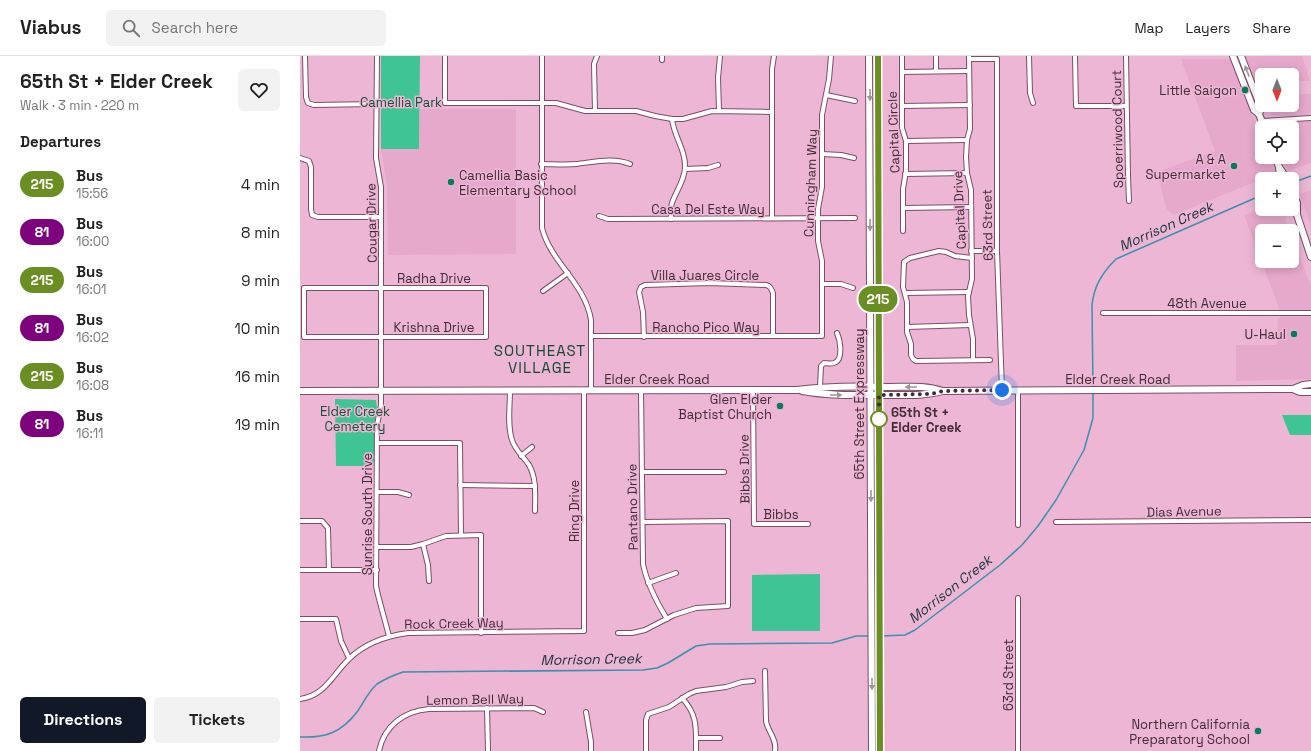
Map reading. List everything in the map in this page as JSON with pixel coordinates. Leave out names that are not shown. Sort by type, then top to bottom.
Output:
[{"type":"main road","name":"65th Street Expressway","points":[[870,56],[872,751]]},
{"type":"main road","name":"65th Street Expressway","points":[[878,56],[880,751]]},
{"type":"main road","points":[[1234,56],[1254,110],[1259,114],[1261,120]]},
{"type":"main road","points":[[1241,56],[1261,108],[1259,114]]},
{"type":"main road","points":[[1297,216],[1311,257]]},
{"type":"main road","name":"Elder Creek Road","points":[[797,390],[820,395],[879,395],[931,394],[943,391],[1002,390],[1293,389],[1311,384]]},
{"type":"main road","name":"Elder Creek Road","points":[[300,391],[797,390],[820,387],[930,386],[943,391]]},
{"type":"main road","name":"Elder Creek Road","points":[[1293,389],[1300,392],[1311,392]]},
{"type":"street","points":[[305,56],[306,97],[308,103],[314,105],[376,104]]},
{"type":"street","name":"Cougar Drive","points":[[376,56],[376,158],[381,187],[381,391]]},
{"type":"street","points":[[445,56],[445,103],[556,103],[578,110],[636,111],[672,119],[683,119],[705,112],[719,110],[772,112]]},
{"type":"street","name":"Ring Drive","points":[[542,56],[542,228],[549,247],[581,291],[587,304],[591,320],[587,390],[584,632]]},
{"type":"street","points":[[595,111],[594,64],[597,56]]},
{"type":"street","points":[[719,110],[718,78],[720,56]]},
{"type":"street","points":[[772,218],[772,69],[774,56]]},
{"type":"street","name":"Cunningham Way","points":[[822,336],[822,261],[818,245],[818,209],[822,187],[822,115],[830,79],[830,56]]},
{"type":"street","name":"Capital Circle","points":[[902,56],[902,128],[906,141],[903,189],[903,232]]},
{"type":"street","points":[[936,56],[936,71]]},
{"type":"street","points":[[1029,56],[1030,93],[1033,103]]},
{"type":"street","points":[[1075,56],[1076,106],[1126,106]]},
{"type":"street","name":"Spoerriwood Court","points":[[1126,56],[1129,201]]},
{"type":"street","points":[[1234,56],[1241,56]]},
{"type":"street","name":"Capital Drive","points":[[973,360],[973,339],[968,302],[972,279],[971,187],[967,173],[967,140],[970,129],[969,58],[999,57]]},
{"type":"street","name":"63rd Street","points":[[999,57],[997,251],[1002,390]]},
{"type":"street","points":[[902,72],[969,71]]},
{"type":"street","points":[[826,95],[854,101]]},
{"type":"street","points":[[902,106],[970,105]]},
{"type":"street","points":[[1295,120],[1311,118]]},
{"type":"street","points":[[671,219],[672,203],[682,182],[684,169],[683,154],[674,130],[672,119]]},
{"type":"street","points":[[906,141],[967,140]]},
{"type":"street","points":[[822,154],[841,155],[854,158]]},
{"type":"street","points":[[300,158],[309,161],[311,167],[312,215],[318,217],[381,217]]},
{"type":"street","points":[[541,164],[571,164],[596,161],[620,161],[630,164]]},
{"type":"street","points":[[684,169],[708,168],[718,165]]},
{"type":"street","points":[[905,174],[967,173]]},
{"type":"street","points":[[903,208],[971,207]]},
{"type":"street","name":"Casa Del Este Way","points":[[598,216],[608,219],[855,218]]},
{"type":"street","points":[[972,258],[954,256],[946,252],[939,251],[920,257],[910,258],[904,262],[903,287],[907,302],[907,327],[908,337],[911,344],[911,355],[916,361],[990,360]]},
{"type":"street","points":[[972,251],[997,251]]},
{"type":"street","points":[[544,291],[568,273]]},
{"type":"street","name":"Villa Juares Circle","points":[[644,337],[643,312],[639,292],[641,287],[645,285],[709,283],[769,286],[773,293],[773,336]]},
{"type":"street","points":[[822,284],[841,284],[853,288]]},
{"type":"street","name":"Krishna Drive","points":[[381,288],[304,288],[304,337],[486,337]]},
{"type":"street","name":"Radha Drive","points":[[381,288],[486,288],[486,337]]},
{"type":"street","points":[[905,293],[969,292]]},
{"type":"street","name":"48th Avenue","points":[[1103,313],[1311,312]]},
{"type":"street","points":[[907,327],[970,325]]},
{"type":"street","points":[[820,387],[821,366],[824,363],[837,362],[840,357],[840,339],[837,333]]},
{"type":"street","name":"Rancho Pico Way","points":[[591,336],[822,336]]},
{"type":"street","points":[[510,390],[511,434],[514,445],[531,469],[534,486],[535,511]]},
{"type":"street","name":"Pantano Drive","points":[[642,390],[644,564],[652,594],[667,618]]},
{"type":"street","name":"Bibbs Drive","points":[[753,390],[754,524]]},
{"type":"street","points":[[1018,390],[1018,525]]},
{"type":"street","name":"Sunrise South Drive","points":[[381,391],[381,405],[377,425],[377,570],[378,595],[389,636]]},
{"type":"street","points":[[377,443],[460,443],[461,535]]},
{"type":"street","points":[[521,456],[532,447]]},
{"type":"street","points":[[642,472],[724,472]]},
{"type":"street","points":[[460,485],[534,486]]},
{"type":"street","points":[[377,492],[398,492],[409,495]]},
{"type":"street","name":"Dias Avenue","points":[[1056,522],[1311,520]]},
{"type":"street","points":[[300,521],[322,521],[328,528],[329,570]]},
{"type":"street","points":[[618,633],[632,633],[645,630],[667,618],[696,608],[728,606],[728,521],[643,522]]},
{"type":"street","name":"Bibbs","points":[[754,524],[808,524]]},
{"type":"street","points":[[377,547],[411,547],[446,536],[481,534],[481,633]]},
{"type":"street","points":[[423,544],[428,565],[429,581]]},
{"type":"street","points":[[300,570],[377,570]]},
{"type":"street","points":[[648,583],[676,573]]},
{"type":"street","name":"63rd Street","points":[[1018,598],[1018,751]]},
{"type":"street","points":[[300,619],[336,619],[341,641],[350,658]]},
{"type":"street","name":"Rock Creek Way","points":[[300,699],[314,695],[325,688],[350,658],[370,644],[389,636],[408,633],[584,632]]},
{"type":"street","points":[[765,671],[766,721],[776,745],[775,751]]},
{"type":"street","points":[[646,751],[646,720],[648,714],[669,707],[696,691],[726,687],[742,682],[753,681]]},
{"type":"street","points":[[682,698],[694,714],[696,751]]},
{"type":"street","points":[[487,708],[488,751]]},
{"type":"street","name":"Lemon Bell Way","points":[[379,751],[382,741],[390,728],[401,718],[414,712],[428,709],[534,708],[543,712]]},
{"type":"street","points":[[586,712],[592,751]]},
{"type":"street","points":[[696,738],[720,738]]},
{"type":"shaded area","points":[[1245,56],[1302,56],[1310,81],[1299,81],[1299,68],[1255,68],[1255,82]]},
{"type":"shaded area","points":[[1181,59],[1231,60],[1255,122],[1255,164],[1272,164],[1276,172],[1255,172],[1255,182],[1174,215],[1169,212],[1166,207],[1157,172],[1215,151]]},
{"type":"shaded area","points":[[1299,94],[1311,94],[1311,113],[1306,116],[1272,116],[1271,112],[1299,112]]},
{"type":"shaded area","name":"Camellia Basic Elementary School","points":[[420,109],[516,110],[516,254],[388,255],[387,186],[381,149],[419,149]]},
{"type":"shaded area","points":[[1311,121],[1311,163],[1288,171],[1286,164],[1299,164],[1299,122]]},
{"type":"shaded area","points":[[1311,190],[1311,227],[1300,194]]},
{"type":"shaded area","points":[[1255,211],[1255,216],[1286,216],[1285,220],[1287,224],[1255,224],[1255,244],[1244,215]]},
{"type":"shaded area","points":[[1299,255],[1311,285],[1311,379],[1236,381],[1236,345],[1277,345],[1278,318],[1280,318],[1279,308],[1264,268],[1299,268]]},
{"type":"green space","name":"Camellia Park","points":[[381,56],[420,56],[419,149],[381,149]]},
{"type":"green space","name":"Elder Creek Cemetery","points":[[335,399],[376,400],[377,409],[374,425],[374,466],[336,466]]},
{"type":"green space","points":[[1282,415],[1311,415],[1311,435],[1290,435]]},
{"type":"green space","points":[[820,574],[820,631],[752,631],[752,575]]},
{"type":"waterway","name":"Morrison Creek","points":[[1299,180],[1311,176]]},
{"type":"waterway","name":"Morrison Creek","points":[[1093,389],[1093,298],[1100,280],[1111,264],[1116,259],[1255,198]]},
{"type":"waterway","name":"Morrison Creek","points":[[881,636],[905,635],[915,630],[1000,565],[1022,545],[1038,526],[1056,500],[1084,450],[1093,418],[1093,393]]},
{"type":"waterway","name":"Morrison Creek","points":[[300,737],[325,735],[339,729],[345,725],[357,712],[371,690],[377,684],[403,672],[643,670],[657,668],[696,646],[710,644],[832,643],[856,636],[869,636]]},
{"type":"bus line","name":"215","points":[[878,56],[880,751]]},
{"type":"place","name":"Little Saigon","points":[[1245,90]]},
{"type":"place","name":"A & A Supermarket","points":[[1234,166]]},
{"type":"place","name":"Camellia Basic Elementary School","points":[[451,182]]},
{"type":"place","name":"U-Haul","points":[[1294,334]]},
{"type":"place","name":"Glen Elder Baptist Church","points":[[780,406]]},
{"type":"place","name":"65th St + Elder Creek","points":[[879,419]]},
{"type":"place","name":"Northern California Preparatory School","points":[[1258,731]]},
{"type":"district","name":"SOUTHEAST VILLAGE","points":[[540,360]]},
{"type":"route","points":[[879,419],[879,395],[931,394],[943,391],[1002,390]]}]
